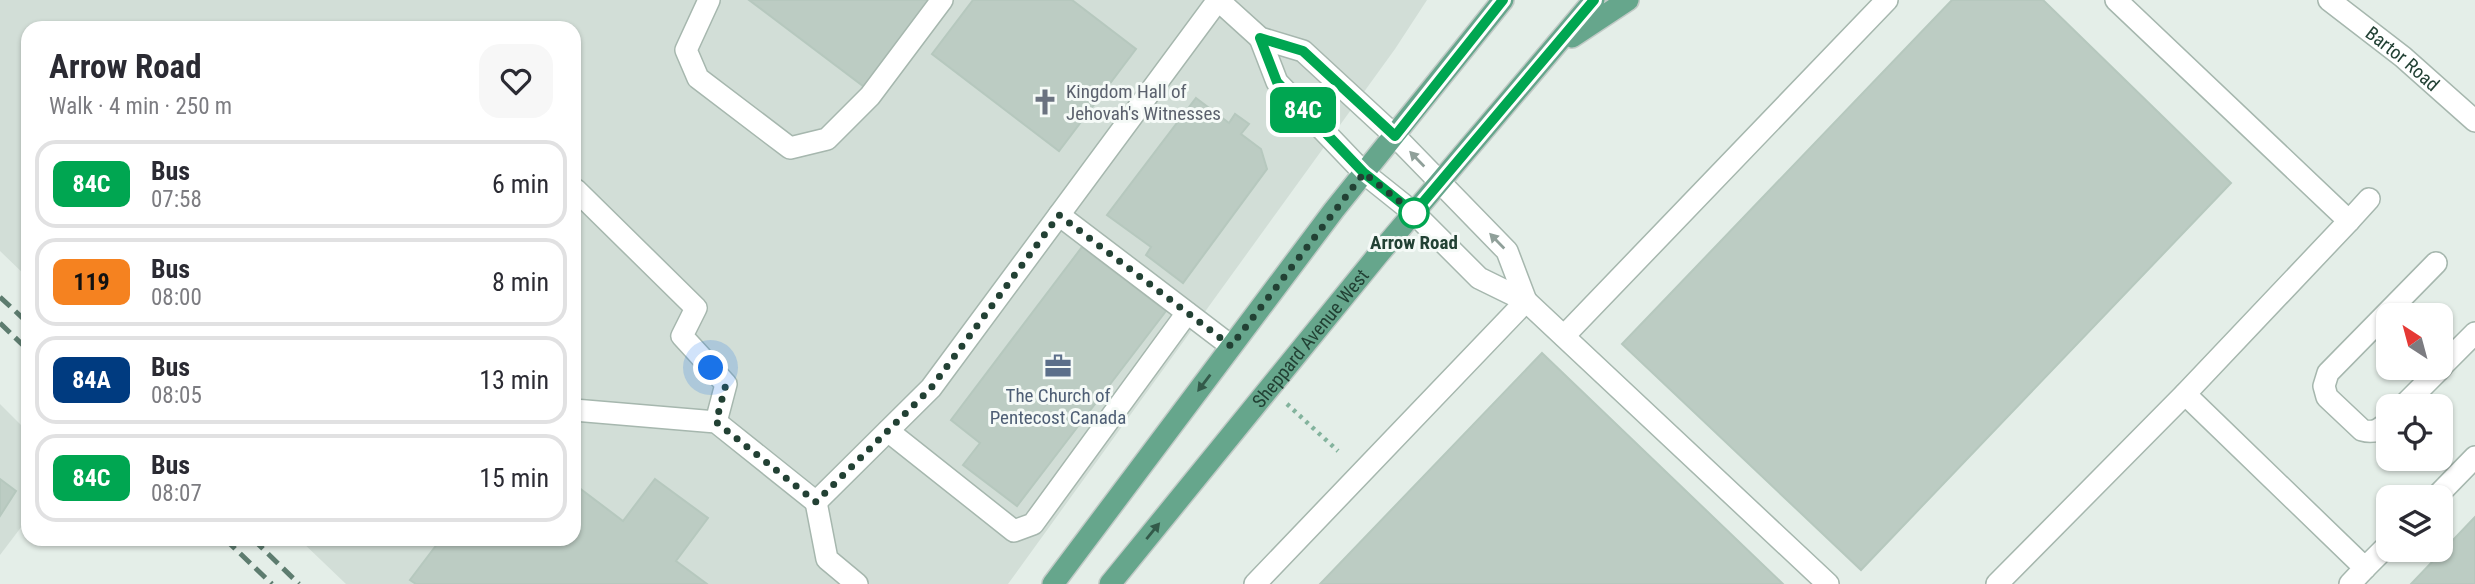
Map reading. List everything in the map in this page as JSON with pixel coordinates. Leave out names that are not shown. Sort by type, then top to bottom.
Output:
[{"type":"main road","points":[[1053,584],[1364,173],[1503,0]]},
{"type":"main road","name":"Sheppard Avenue West","points":[[1110,584],[1414,213],[1594,0]]},
{"type":"main road","points":[[1553,50],[1628,0]]},
{"type":"street","points":[[709,0],[686,50],[698,78],[790,148],[827,139],[870,96],[942,0]]},
{"type":"street","points":[[816,502],[931,388],[1218,0],[1260,38],[1303,51],[1395,136],[1507,251],[1526,302]]},
{"type":"street","points":[[1564,336],[1887,0]]},
{"type":"street","points":[[2116,0],[2349,221]]},
{"type":"street","name":"Bartor Road","points":[[2329,0],[2403,57],[2475,121]]},
{"type":"street","points":[[1260,38],[1277,82],[1364,173],[1414,213],[1479,278],[1526,302],[1828,584]]},
{"type":"street","points":[[581,195],[696,309],[682,337],[726,384],[716,422]]},
{"type":"street","points":[[1997,584],[2185,394],[2368,199]]},
{"type":"street","points":[[1059,215],[1231,346]]},
{"type":"street","points":[[2376,431],[2362,430],[2327,397],[2324,386],[2328,373],[2436,263]]},
{"type":"street","points":[[1255,584],[1526,302]]},
{"type":"street","points":[[884,435],[1014,531],[1033,524],[1187,313]]},
{"type":"street","points":[[2454,354],[2475,333]]},
{"type":"street","points":[[2415,394],[2428,380]]},
{"type":"street","points":[[2185,394],[2365,568]]},
{"type":"street","points":[[581,411],[716,422],[816,502],[827,559],[857,584]]},
{"type":"street","points":[[2448,485],[2475,457]]},
{"type":"street","points":[[2350,584],[2376,557]]},
{"type":"path","points":[[1286,404],[1338,451]]},
{"type":"shaded area","points":[[0,0],[1427,0],[1395,49],[1008,584],[346,584],[306,546],[581,546],[581,21],[21,21],[21,271],[0,251]]},
{"type":"shaded area","points":[[0,404],[21,425],[21,527],[0,555]]},
{"type":"building","points":[[749,0],[934,0],[867,89]]},
{"type":"building","name":"Kingdom Hall of Jehovah's Witnesses","points":[[973,0],[1072,0],[1136,49],[1059,151],[932,54]]},
{"type":"building","points":[[1952,0],[2043,0],[2231,183],[1861,570],[1622,344]]},
{"type":"building","points":[[1196,98],[1229,123],[1235,114],[1249,124],[1241,134],[1261,149],[1267,169],[1183,283],[1146,255],[1151,247],[1107,215]]},
{"type":"building","name":"The Church of Pentecost Canada","points":[[1082,247],[1166,311],[1017,506],[963,465],[980,443],[951,420]]},
{"type":"building","points":[[1542,353],[1783,584],[1320,584]]},
{"type":"building","points":[[0,479],[16,491],[0,516]]},
{"type":"building","points":[[655,479],[708,518],[676,561],[707,584],[416,584],[410,580],[436,546],[581,546],[581,489],[623,521]]},
{"type":"building","points":[[2475,517],[2475,584],[2411,584],[2432,562],[2453,562],[2453,540]]},
{"type":"railway","points":[[0,297],[21,316]]},
{"type":"railway","points":[[0,323],[21,343]]},
{"type":"railway","points":[[232,546],[272,584]]},
{"type":"railway","points":[[260,546],[299,584]]},
{"type":"bus line","name":"84C","points":[[1503,0],[1395,136],[1303,51],[1260,38],[1277,82],[1364,173],[1414,213],[1594,0]]},
{"type":"place","name":"Kingdom Hall of Jehovah's Witnesses","points":[[1045,102]]},
{"type":"place","name":"Arrow Road","points":[[1414,213]]},
{"type":"place","name":"The Church of Pentecost Canada","points":[[1058,366]]},
{"type":"route","points":[[711,368],[726,384],[716,422],[816,502],[931,388],[1059,215],[1231,346],[1364,173],[1414,213]]}]
